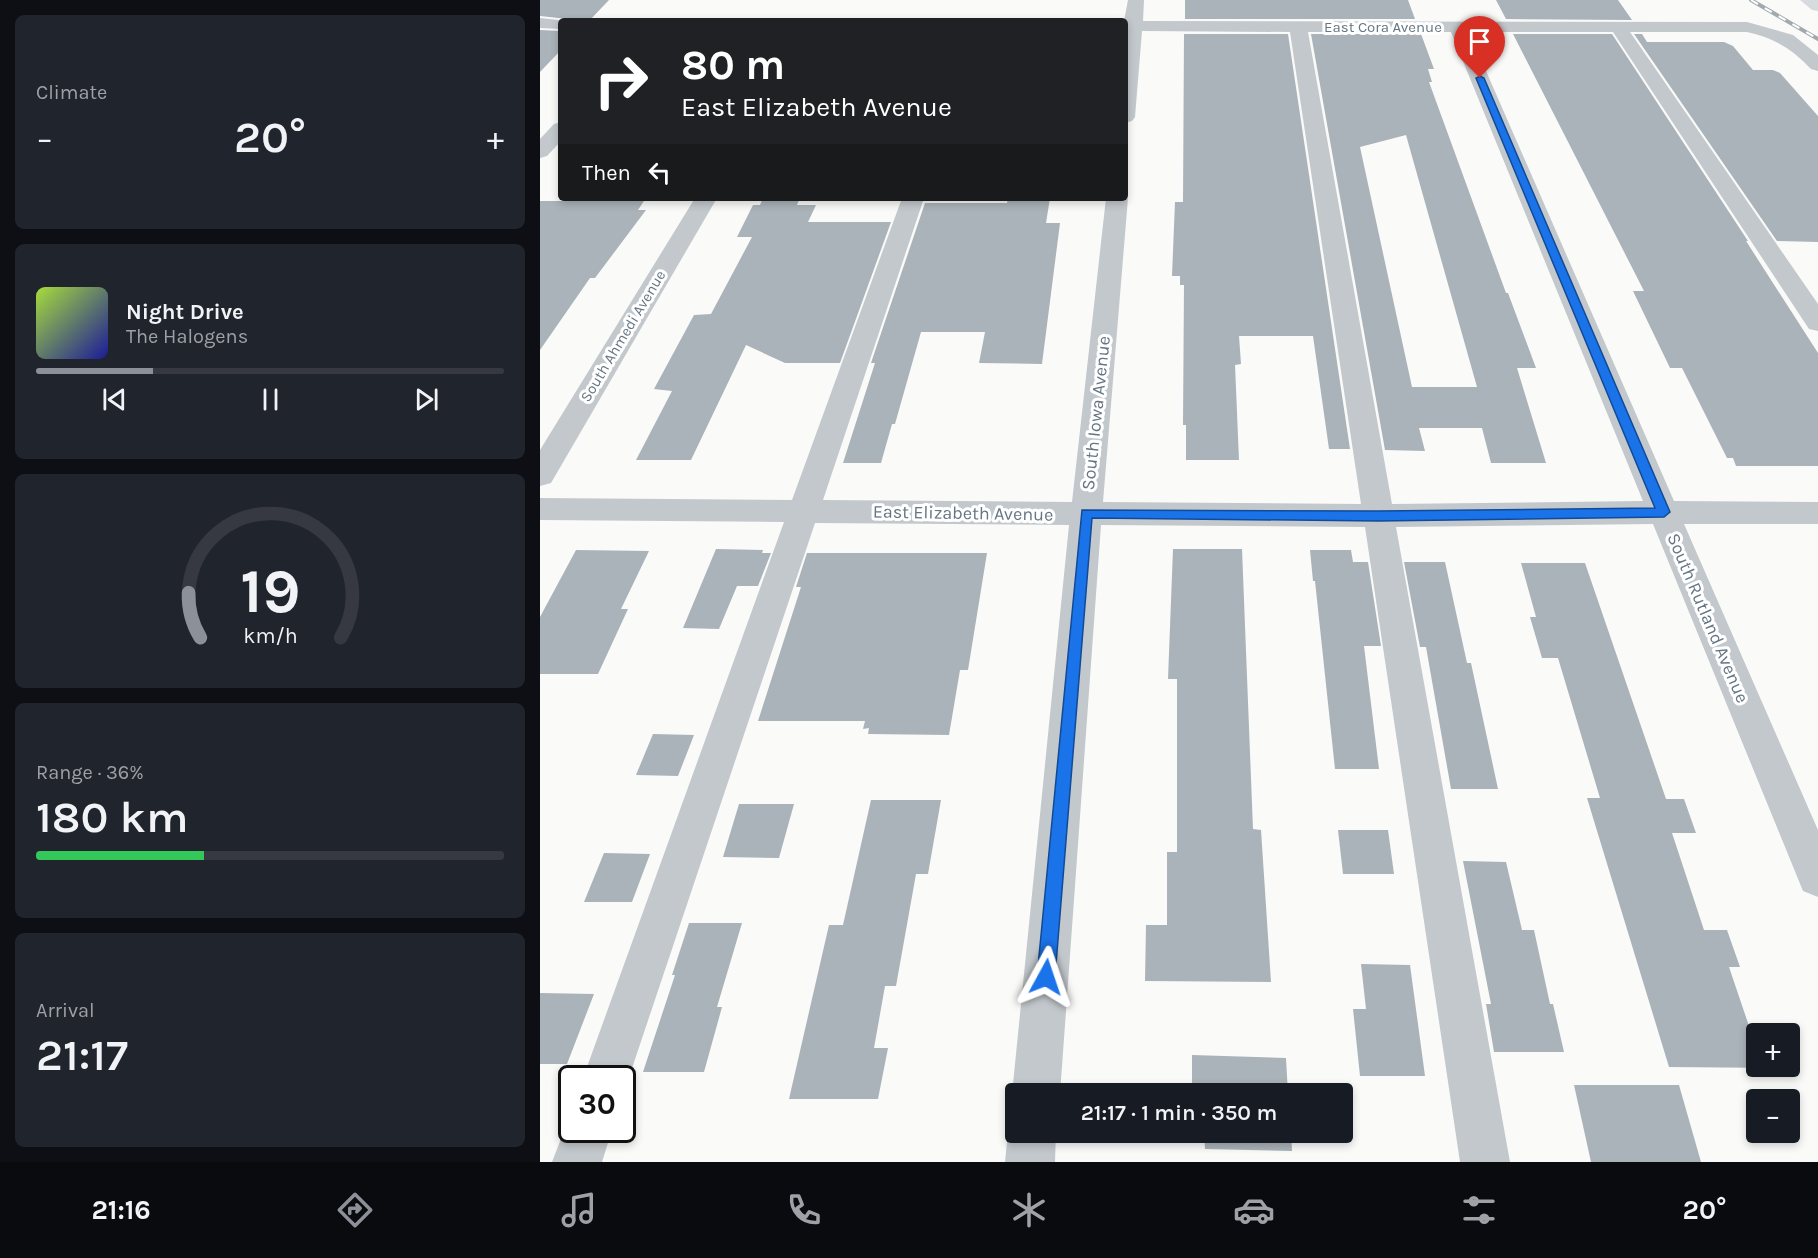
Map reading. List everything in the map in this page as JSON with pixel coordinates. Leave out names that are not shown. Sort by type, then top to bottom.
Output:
[{"type":"main road","points":[[1808,0],[1818,6]]},
{"type":"street","points":[[1128,49],[1129,26],[1136,0]]},
{"type":"street","points":[[540,23],[558,24]]},
{"type":"street","name":"East Cora Avenue","points":[[1129,26],[1747,27],[1784,36],[1795,42],[1818,65]]},
{"type":"street","points":[[1298,27],[1485,1162]]},
{"type":"street","name":"South Rutland Avenue","points":[[1458,27],[1818,877]]},
{"type":"street","points":[[1618,27],[1818,323]]},
{"type":"street","points":[[540,152],[558,131]]},
{"type":"street","name":"South Ahmedi Avenue","points":[[540,475],[704,201]]},
{"type":"street","points":[[611,1065],[912,201]]},
{"type":"street","name":"South Iowa Avenue","points":[[1037,1083],[1086,514],[1117,201]]},
{"type":"street","name":"East Elizabeth Avenue","points":[[540,509],[1378,516],[1664,512],[1818,513]]},
{"type":"street","points":[[577,1162],[584,1143]]},
{"type":"street","points":[[1030,1162],[1031,1143]]},
{"type":"building","points":[[540,0],[609,0],[592,18],[540,16]]},
{"type":"building","points":[[1185,0],[1408,0],[1415,19],[1185,19]]},
{"type":"building","points":[[1496,0],[1618,0],[1632,20],[1506,19]]},
{"type":"building","points":[[540,30],[558,31],[558,53],[540,72]]},
{"type":"building","points":[[1184,34],[1288,34],[1350,449],[1329,449],[1313,336],[1239,336],[1241,364],[1235,365],[1239,460],[1186,460],[1186,425],[1183,425],[1184,285],[1180,285],[1180,276],[1172,276],[1175,202],[1183,202]]},
{"type":"building","points":[[1311,34],[1421,34],[1434,69],[1428,69],[1432,82],[1429,82],[1506,293],[1508,293],[1536,368],[1517,368],[1546,463],[1491,463],[1482,428],[1419,428],[1425,451],[1385,450]],"holes":[[[1406,135],[1477,387],[1412,387],[1360,147]]]},
{"type":"building","points":[[1513,34],[1612,34],[1748,241],[1746,241],[1818,353],[1818,466],[1736,466],[1733,458],[1727,458],[1682,368],[1670,368],[1633,291],[1644,291]]},
{"type":"building","points":[[1634,34],[1642,34],[1647,42],[1724,42],[1733,46],[1753,70],[1773,70],[1780,73],[1818,116],[1818,242],[1777,241]]},
{"type":"building","points":[[540,201],[644,201],[638,210],[646,210],[595,278],[590,278],[540,350]]},
{"type":"building","points":[[762,201],[799,201],[797,205],[816,205],[808,222],[891,222],[840,363],[785,363],[746,345],[691,460],[636,460],[672,391],[654,389],[694,315],[711,314],[752,237],[737,237],[753,205],[760,205]]},
{"type":"building","points":[[1007,201],[1050,201],[1046,223],[1060,223],[1042,364],[979,363],[985,332],[921,332],[895,424],[892,424],[881,463],[843,463],[875,363],[871,363],[925,203],[1007,203]]},
{"type":"building","points":[[716,549],[763,550],[762,553],[771,553],[758,586],[737,586],[719,629],[683,628]]},
{"type":"building","points":[[1173,549],[1242,549],[1253,829],[1261,830],[1271,982],[1145,981],[1146,925],[1167,925],[1167,852],[1177,852],[1177,679],[1168,679]]},
{"type":"building","points":[[576,550],[649,551],[621,609],[628,609],[598,674],[540,674],[540,617]]},
{"type":"building","points":[[1310,550],[1351,550],[1353,562],[1368,562],[1381,646],[1364,646],[1379,769],[1335,769]]},
{"type":"building","points":[[807,553],[987,553],[968,670],[960,670],[949,735],[868,734],[869,728],[863,729],[865,721],[758,721],[801,587],[796,587]]},
{"type":"building","points":[[1404,562],[1445,562],[1467,663],[1471,663],[1498,789],[1451,789],[1426,647],[1420,647]]},
{"type":"building","points":[[1521,563],[1585,563],[1666,799],[1684,799],[1696,833],[1672,833],[1704,930],[1727,930],[1740,967],[1729,967],[1748,1023],[1746,1023],[1746,1068],[1669,1067],[1587,798],[1600,798],[1558,658],[1542,658],[1530,617],[1536,617]]},
{"type":"building","points":[[653,734],[694,735],[678,776],[636,775]]},
{"type":"building","points":[[871,800],[941,800],[928,874],[916,874],[896,986],[885,986],[874,1048],[888,1048],[878,1099],[789,1099],[829,925],[843,925]]},
{"type":"building","points":[[739,804],[794,804],[779,858],[723,857]]},
{"type":"building","points":[[1338,830],[1388,830],[1394,874],[1343,874]]},
{"type":"building","points":[[604,853],[650,854],[632,902],[584,902]]},
{"type":"building","points":[[1463,861],[1506,862],[1522,930],[1534,930],[1550,1004],[1553,1004],[1564,1052],[1494,1052],[1486,1004],[1491,1004]]},
{"type":"building","points":[[689,923],[742,923],[717,1007],[722,1007],[704,1072],[643,1072],[675,975],[672,975]]},
{"type":"building","points":[[1361,964],[1410,965],[1425,1076],[1360,1076],[1353,1009],[1366,1009]]},
{"type":"building","points":[[540,993],[594,994],[567,1064],[540,1064]]},
{"type":"building","points":[[1192,1055],[1286,1058],[1287,1083],[1192,1083]]},
{"type":"building","points":[[1574,1085],[1679,1085],[1701,1162],[1591,1162]]},
{"type":"building","points":[[1205,1143],[1292,1143],[1292,1151],[1205,1149]]},
{"type":"railway","points":[[1751,0],[1818,39]]},
{"type":"route","points":[[1046,977],[1086,514],[1378,516],[1664,512],[1480,78]]}]
